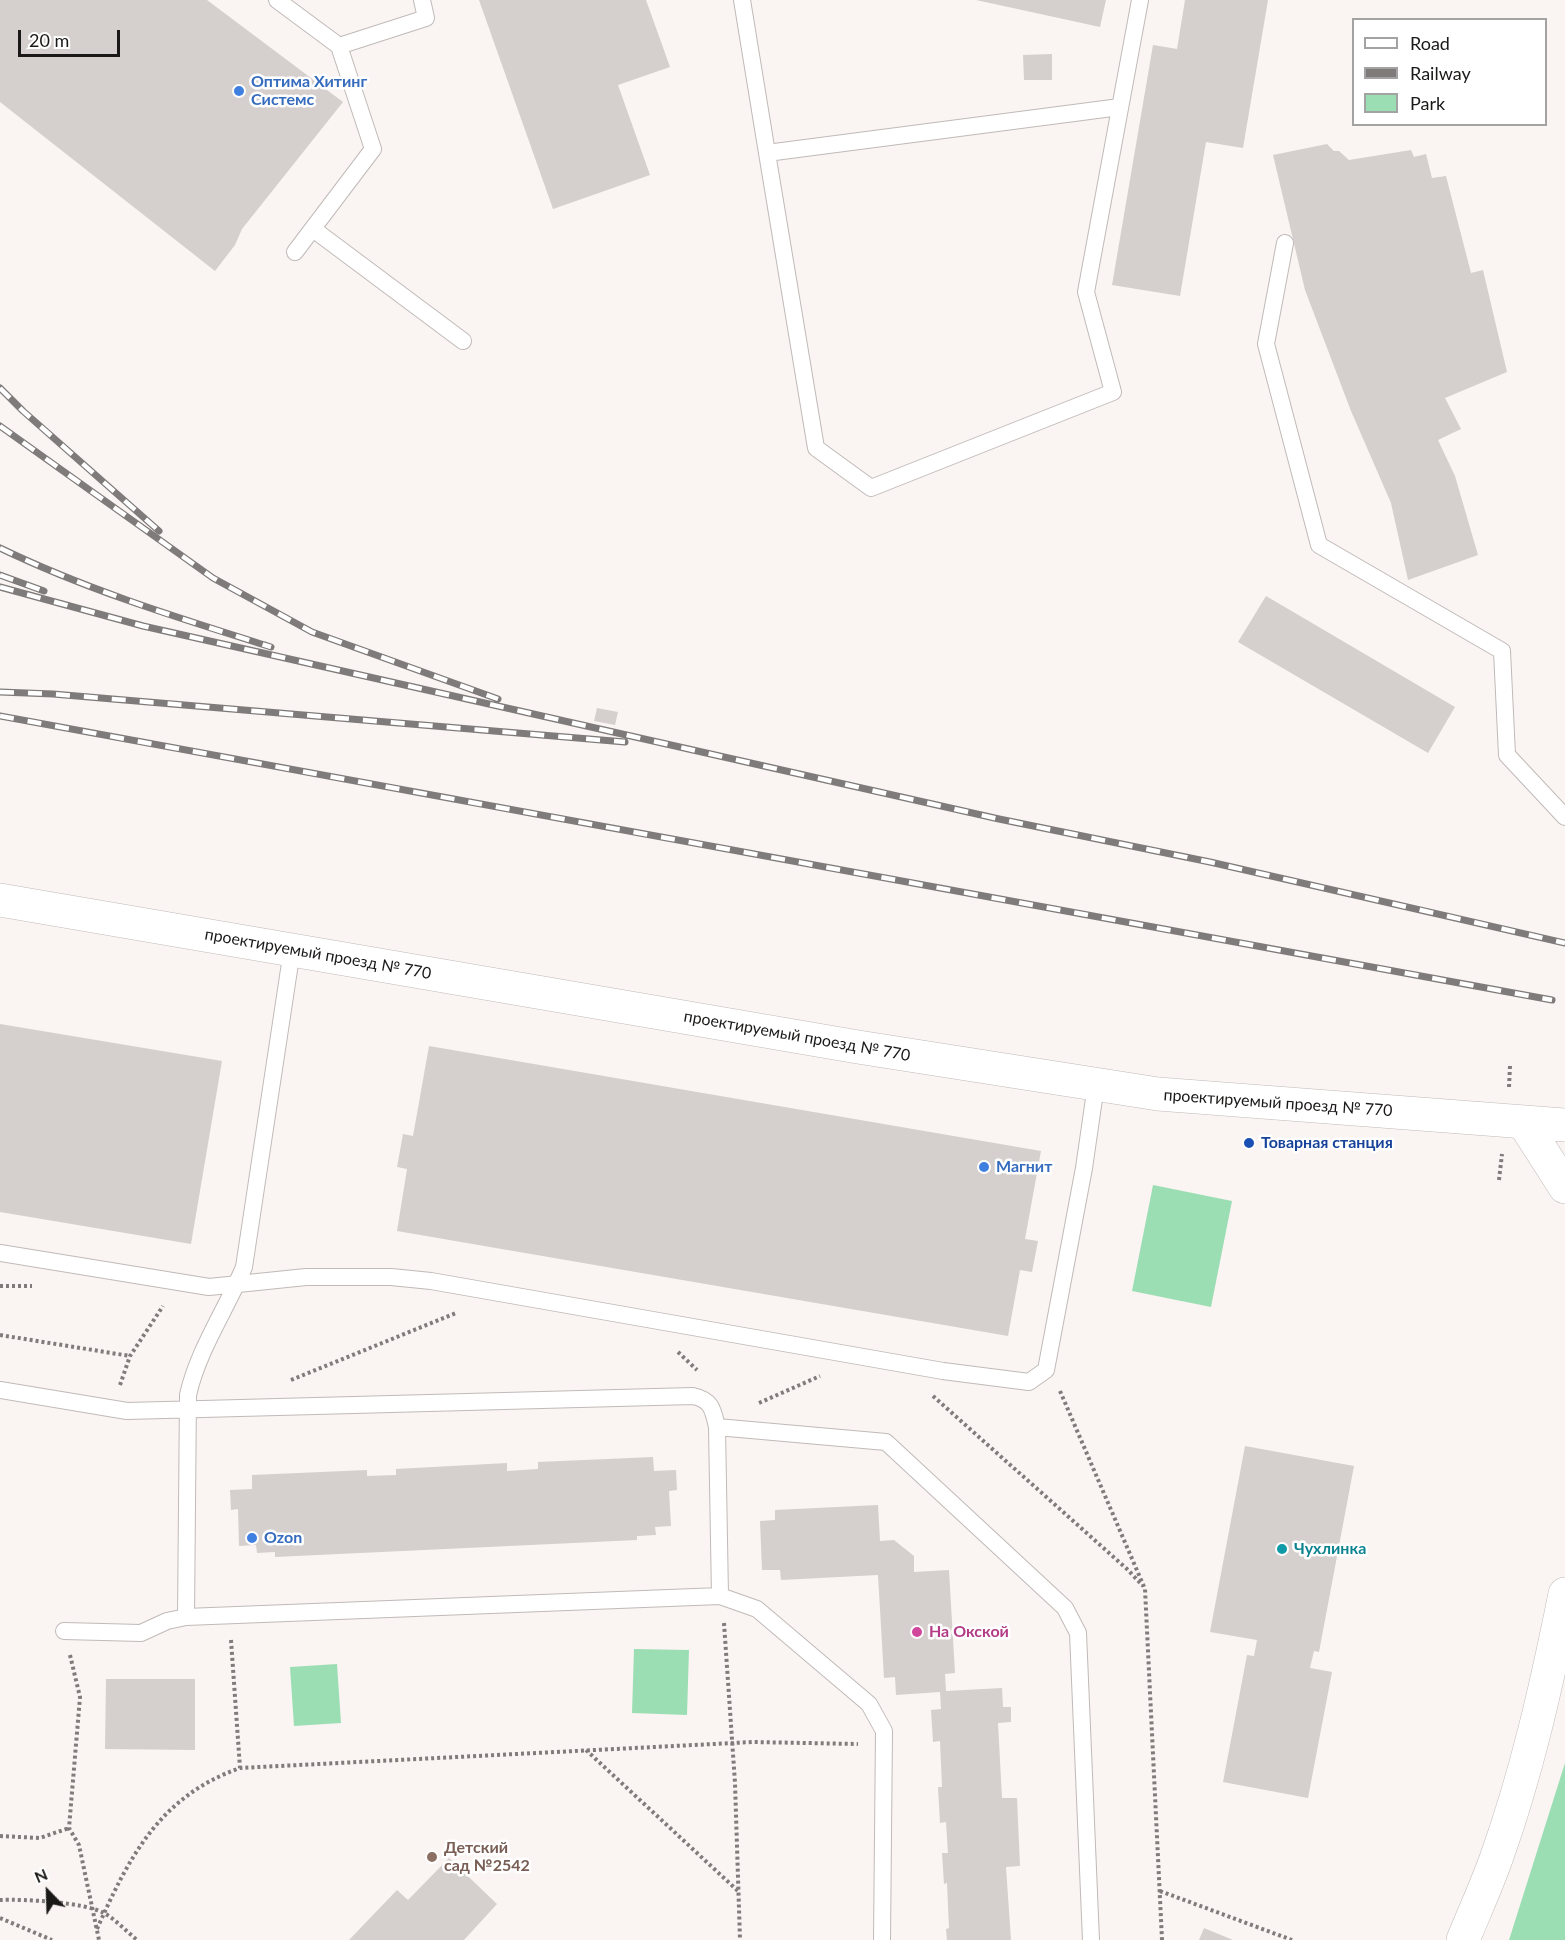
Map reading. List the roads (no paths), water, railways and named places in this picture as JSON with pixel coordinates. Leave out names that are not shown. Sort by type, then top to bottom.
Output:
[{"type":"street","name":"проектируемый проезд № 770","points":[[0,900],[869,1049],[1158,1094],[1565,1125]]},
{"type":"street","points":[[1524,1123],[1565,1186]]},
{"type":"street","points":[[1463,1940],[1496,1859],[1527,1761],[1565,1594]]},
{"type":"lane","points":[[277,0],[339,46],[373,149],[295,252]]},
{"type":"lane","points":[[339,46],[426,18],[422,0]]},
{"type":"lane","points":[[742,0],[816,448],[871,488],[1113,392],[1086,292],[1140,0]]},
{"type":"lane","points":[[767,153],[1120,107]]},
{"type":"lane","points":[[313,229],[463,341]]},
{"type":"lane","points":[[1285,243],[1266,344],[1319,545],[1502,651],[1507,755],[1565,817]]},
{"type":"lane","points":[[186,1617],[188,1395],[193,1373],[244,1268],[292,950]]},
{"type":"lane","points":[[0,1253],[208,1287],[306,1277],[391,1277],[430,1281],[903,1364],[1029,1382],[1046,1370],[1084,1168],[1096,1085]]},
{"type":"lane","points":[[0,1390],[127,1411],[693,1396],[704,1398],[714,1411],[717,1427],[720,1596]]},
{"type":"lane","points":[[717,1427],[886,1442],[1065,1608],[1078,1633],[1091,1940]]},
{"type":"lane","points":[[64,1631],[141,1633],[167,1621],[186,1617],[720,1596],[757,1609],[869,1704],[884,1731],[882,1940]]},
{"type":"railway","points":[[0,388],[159,531]]},
{"type":"railway","points":[[0,426],[213,578],[312,632],[498,699]]},
{"type":"railway","points":[[0,548],[100,590],[271,647]]},
{"type":"railway","points":[[0,575],[44,591]]},
{"type":"railway","points":[[0,587],[143,626],[999,819],[1210,862],[1565,943]]},
{"type":"railway","points":[[0,692],[53,694],[625,742]]},
{"type":"railway","points":[[0,716],[1552,1000]]},
{"type":"place","name":"Оптима Хитинг Системс","points":[[239,91]]},
{"type":"place","name":"Товарная станция","points":[[1249,1143]]},
{"type":"place","name":"Магнит","points":[[984,1167]]},
{"type":"place","name":"Ozon","points":[[252,1538]]},
{"type":"place","name":"Чухлинка","points":[[1282,1549]]},
{"type":"place","name":"На Окской","points":[[917,1632]]},
{"type":"place","name":"Детский сад №2542","points":[[432,1857]]}]
